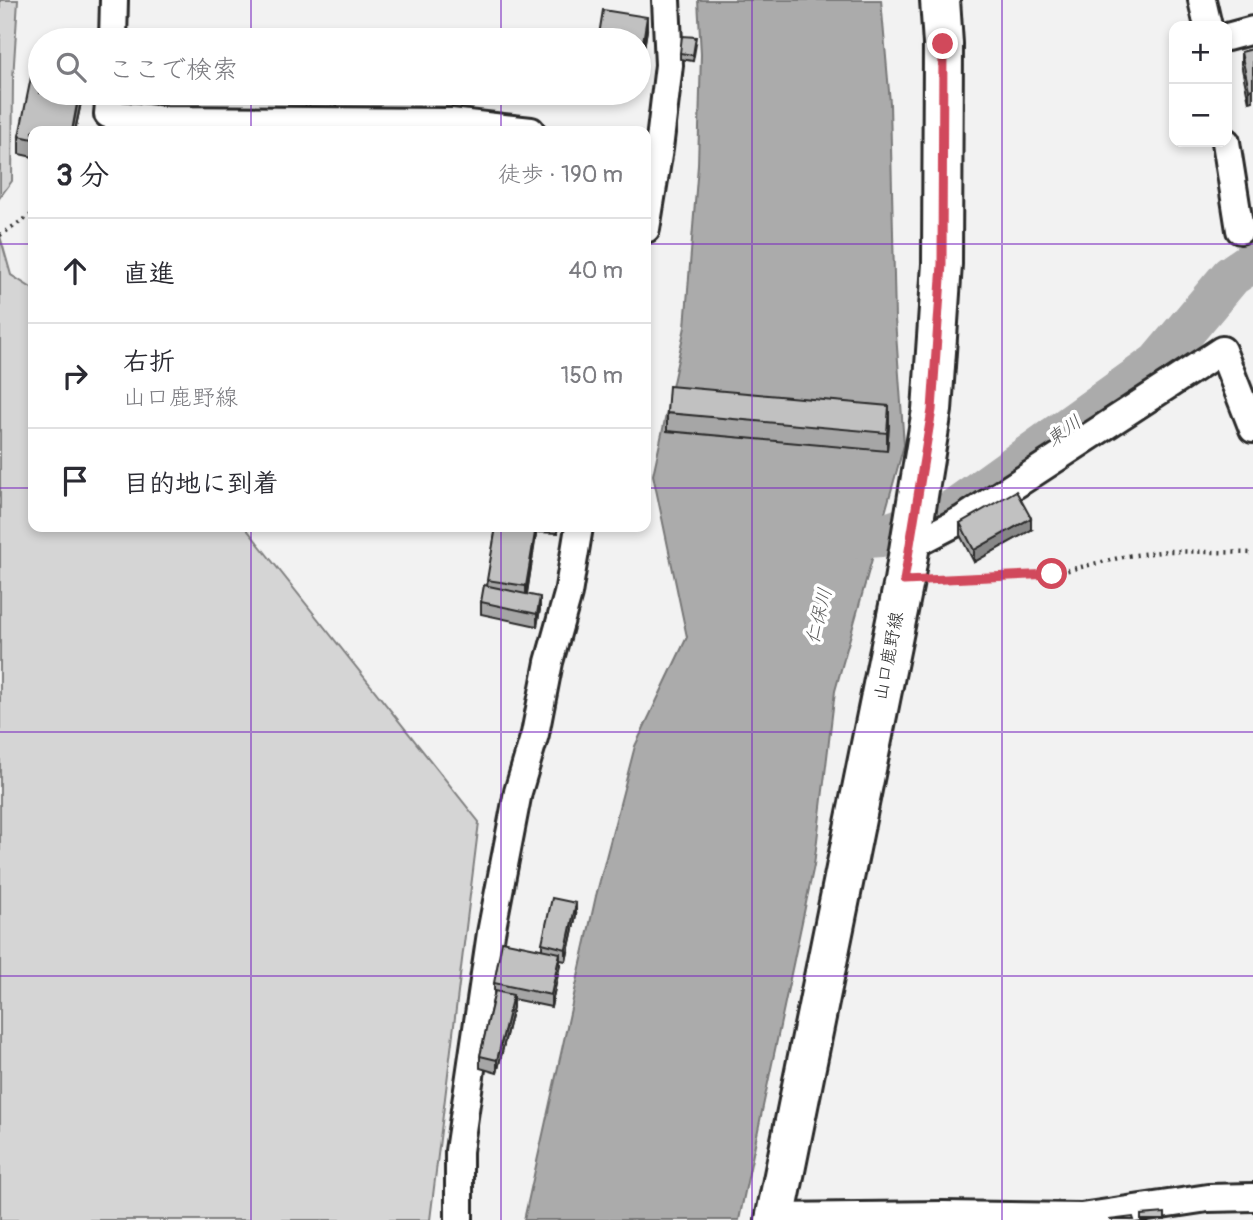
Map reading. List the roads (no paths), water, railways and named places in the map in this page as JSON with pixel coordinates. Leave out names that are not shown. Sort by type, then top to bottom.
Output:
[{"type":"main road","name":"山口鹿野線","points":[[775,1218],[911,544],[932,410],[942,264],[943,44],[940,0]]},
{"type":"street","points":[[113,28],[114,0]]},
{"type":"street","points":[[651,171],[669,65],[666,0]]},
{"type":"street","points":[[1202,0],[1207,21]]},
{"type":"street","points":[[1232,36],[1253,30]]},
{"type":"street","points":[[109,105],[108,114],[165,120],[450,122],[486,126]]},
{"type":"street","points":[[1227,147],[1240,230]]},
{"type":"street","points":[[911,544],[962,519],[1222,350],[1253,429]]},
{"type":"street","points":[[459,1220],[459,1151],[491,933],[518,792],[535,734],[549,662],[568,594],[578,532]]},
{"type":"street","points":[[775,1218],[943,1215],[1082,1217],[1208,1198],[1253,1197]]},
{"type":"water","name":"仁保川","points":[[698,0],[881,0],[890,103],[895,319],[904,445],[835,691],[814,865],[739,1220],[524,1220],[596,896],[635,746],[687,637],[653,475],[685,327],[698,165],[701,54]]},
{"type":"waterway","name":"東川","points":[[838,539],[881,536],[952,511],[1158,363],[1231,276],[1253,261]]}]
